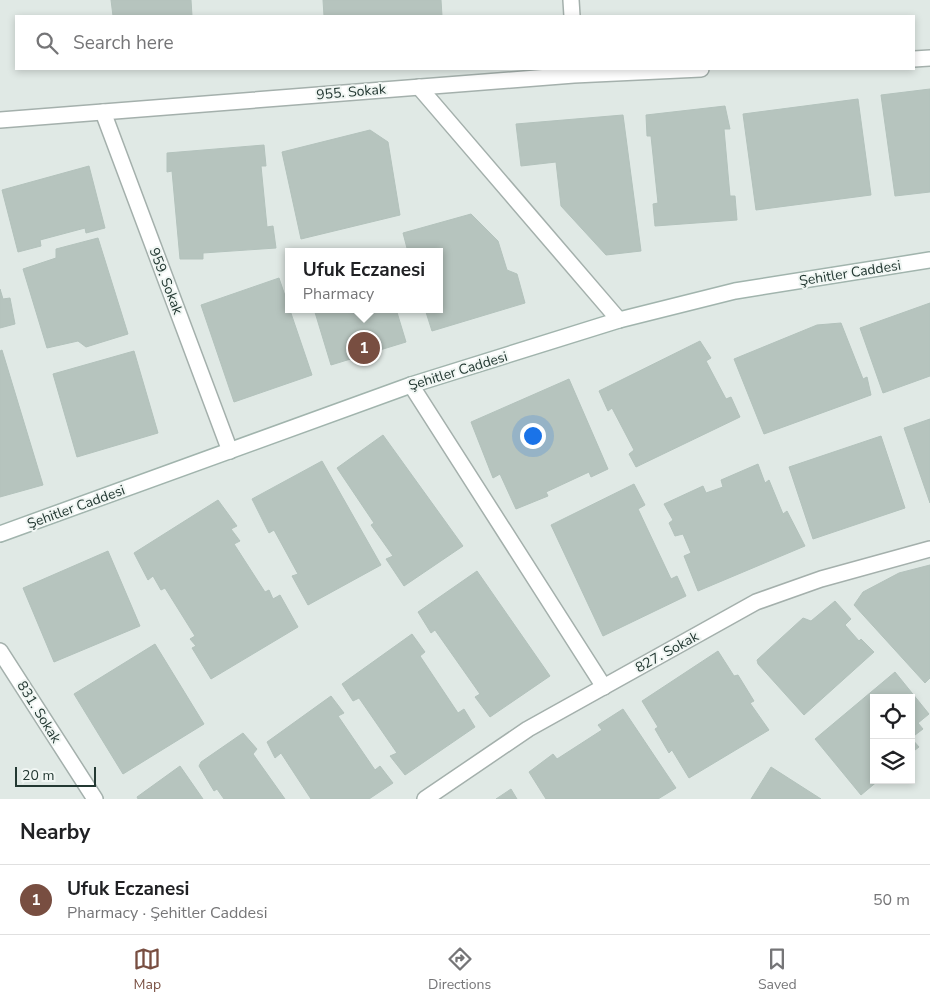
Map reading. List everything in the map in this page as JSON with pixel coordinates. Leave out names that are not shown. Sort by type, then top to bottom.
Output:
[{"type":"street","points":[[571,0],[572,15]]},
{"type":"street","points":[[915,59],[930,58]]},
{"type":"street","name":"955. Sokak","points":[[0,120],[420,87],[574,72],[659,70]]},
{"type":"street","points":[[420,87],[620,320]]},
{"type":"street","name":"959. Sokak","points":[[103,112],[230,451]]},
{"type":"street","name":"Şehitler Caddesi","points":[[0,534],[411,385],[620,320],[736,291],[930,260]]},
{"type":"street","points":[[411,385],[604,687]]},
{"type":"street","name":"827. Sokak","points":[[425,799],[528,729],[756,602],[821,579],[930,549]]},
{"type":"street","name":"831. Sokak","points":[[0,650],[94,799]]},
{"type":"building","points":[[111,0],[191,0],[192,15],[113,15]]},
{"type":"building","points":[[323,0],[441,0],[442,15],[324,15]]},
{"type":"building","points":[[930,89],[930,192],[895,196],[881,95]]},
{"type":"building","points":[[858,99],[871,195],[756,210],[743,114]]},
{"type":"building","points":[[725,106],[730,129],[724,129],[730,196],[735,196],[737,220],[655,226],[653,204],[658,203],[651,136],[647,136],[646,115]]},
{"type":"building","points":[[623,115],[641,251],[606,255],[561,206],[556,162],[521,166],[516,124]]},
{"type":"building","points":[[370,130],[388,142],[400,215],[301,239],[282,152]]},
{"type":"building","points":[[264,145],[266,166],[261,166],[267,227],[273,226],[276,248],[203,253],[203,259],[180,259],[172,171],[167,172],[167,153]]},
{"type":"building","points":[[89,166],[105,228],[86,233],[85,228],[40,240],[41,246],[18,252],[2,190]]},
{"type":"building","points":[[471,214],[498,241],[507,270],[517,274],[525,303],[432,331],[426,313],[443,313],[443,248],[407,248],[403,233]]},
{"type":"building","points":[[98,238],[128,334],[86,347],[78,341],[47,348],[23,269],[56,258],[56,249]]},
{"type":"building","points":[[279,278],[285,296],[285,313],[291,313],[312,375],[234,402],[201,305]]},
{"type":"building","points":[[0,289],[3,299],[10,298],[15,324],[0,328]]},
{"type":"building","points":[[930,303],[930,376],[883,393],[860,328]]},
{"type":"building","points":[[315,313],[397,313],[406,342],[331,365]]},
{"type":"building","points":[[841,323],[863,379],[867,377],[871,395],[764,434],[734,359],[817,325]]},
{"type":"building","points":[[700,341],[711,358],[706,361],[726,399],[731,397],[740,417],[636,467],[629,454],[634,450],[612,408],[608,411],[599,391]]},
{"type":"building","points":[[2,350],[43,485],[0,497],[0,351]]},
{"type":"building","points":[[134,351],[158,433],[77,457],[53,374]]},
{"type":"building","points":[[569,379],[608,469],[591,477],[589,472],[546,492],[548,496],[516,509],[500,474],[493,478],[471,422]]},
{"type":"building","points":[[930,419],[930,503],[904,428]]},
{"type":"building","points":[[383,435],[463,546],[404,586],[386,559],[393,556],[371,525],[374,523],[337,468]]},
{"type":"building","points":[[881,436],[905,508],[813,539],[789,467]]},
{"type":"building","points":[[322,461],[381,565],[308,605],[292,576],[298,574],[274,530],[269,533],[252,499]]},
{"type":"building","points":[[758,464],[765,483],[769,480],[783,514],[787,511],[805,546],[698,591],[684,556],[691,553],[683,534],[675,536],[669,523],[673,520],[664,504],[703,486],[706,493],[723,487],[721,480]]},
{"type":"building","points":[[634,484],[645,505],[638,509],[671,579],[677,576],[686,596],[603,636],[551,525]]},
{"type":"building","points":[[218,500],[237,526],[231,529],[240,541],[234,544],[265,592],[269,590],[273,599],[280,595],[298,627],[211,679],[192,648],[196,646],[190,639],[195,636],[165,588],[161,590],[153,576],[148,580],[134,553]]},
{"type":"building","points":[[108,551],[140,626],[54,662],[23,588]]},
{"type":"building","points":[[930,565],[930,678],[925,683],[854,605],[863,592],[899,573]]},
{"type":"building","points":[[477,571],[550,676],[490,717],[475,697],[480,694],[435,630],[431,633],[418,612]]},
{"type":"building","points":[[835,601],[851,619],[845,625],[859,641],[861,639],[874,652],[804,715],[758,664],[757,660],[803,618],[811,621]]},
{"type":"building","points":[[412,634],[425,652],[420,656],[458,713],[464,709],[475,727],[405,775],[390,756],[397,753],[359,698],[353,701],[342,684]]},
{"type":"building","points":[[155,644],[204,724],[123,774],[74,694]]},
{"type":"building","points":[[718,651],[734,676],[738,675],[754,701],[750,703],[769,730],[689,778],[672,750],[669,753],[655,729],[658,727],[642,701]]},
{"type":"building","points":[[895,672],[913,694],[870,694],[870,784],[874,784],[861,795],[815,739]]},
{"type":"building","points":[[331,696],[344,713],[338,716],[375,770],[380,766],[393,783],[369,799],[311,799],[281,753],[275,758],[267,742]]},
{"type":"building","points":[[915,697],[929,714],[918,723],[923,729],[915,735]]},
{"type":"building","points":[[623,709],[676,788],[658,799],[546,799],[529,772],[553,754],[557,759],[602,730],[598,725]]},
{"type":"building","points":[[243,733],[257,749],[253,754],[285,799],[224,799],[217,789],[214,791],[199,766],[201,762]]},
{"type":"building","points":[[180,766],[203,799],[138,799],[137,797]]},
{"type":"building","points":[[771,767],[821,799],[751,799]]},
{"type":"building","points":[[511,789],[517,799],[496,799]]},
{"type":"place","name":"Ufuk Eczanesi","points":[[364,348]]}]
